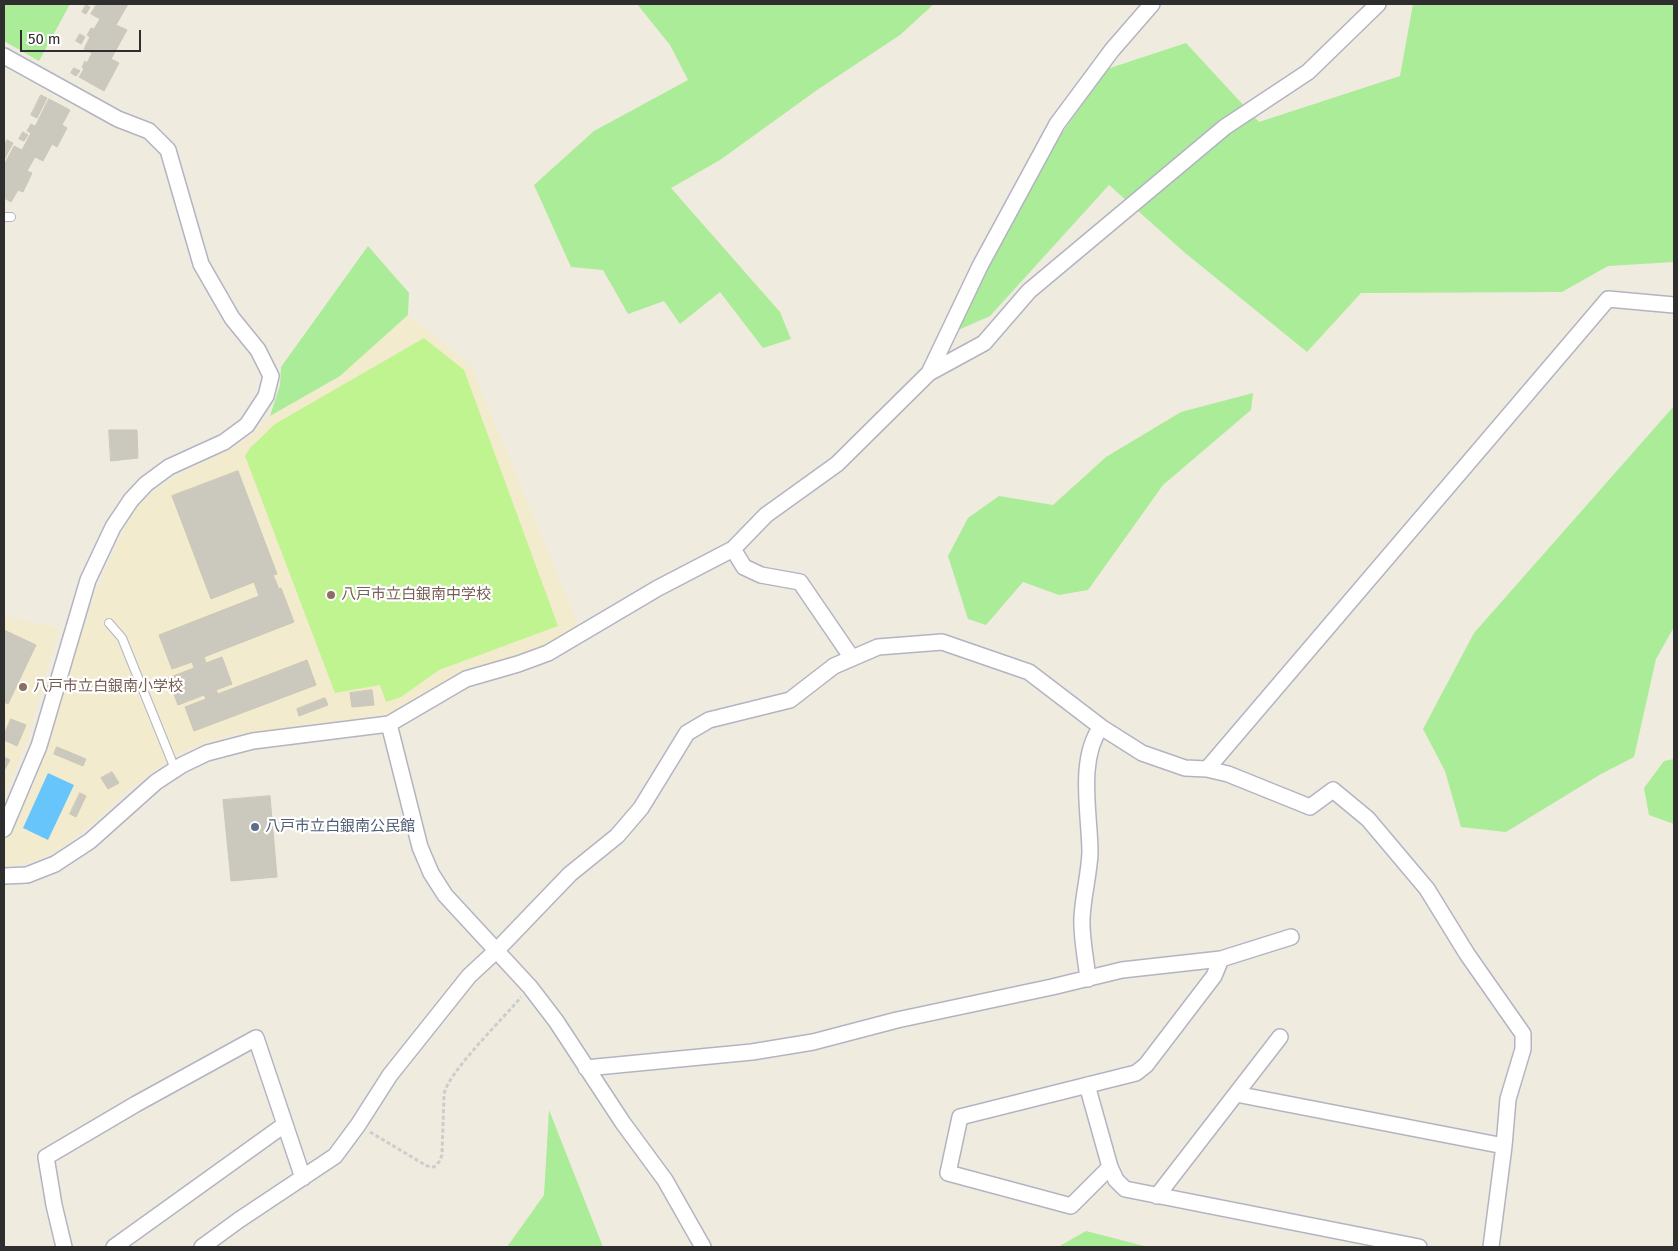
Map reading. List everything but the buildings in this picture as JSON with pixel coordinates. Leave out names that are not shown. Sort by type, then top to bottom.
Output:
[{"type":"street","points":[[929,373],[980,266],[1057,124],[1112,50],[1152,4]]},
{"type":"street","points":[[4,876],[27,875],[55,864],[90,841],[156,782],[175,769],[207,753],[253,742],[390,724],[466,679],[548,653],[658,588],[733,549],[766,515],[837,464],[929,373],[984,343],[1029,291],[1226,127],[1308,72],[1378,4]]},
{"type":"street","points":[[4,56],[118,119],[149,131],[168,150],[202,264],[232,318],[258,350],[271,376],[266,396],[247,425],[224,442],[169,467],[146,484],[130,500],[113,527],[88,580],[38,746],[4,829]]},
{"type":"street","points":[[1207,769],[1608,300],[1674,305]]},
{"type":"street","points":[[733,549],[744,567],[761,575],[800,582],[852,658]]},
{"type":"street","points":[[202,1247],[224,1240],[302,1178],[335,1156],[358,1125],[390,1075],[469,976],[496,951],[570,874],[616,836],[642,808],[687,733],[709,720],[790,700],[834,666],[878,647],[942,642],[1029,672],[1101,727],[1142,753],[1185,768],[1207,769],[1228,774],[1310,807],[1333,790],[1368,820],[1427,889],[1467,954],[1523,1034],[1523,1049],[1508,1099],[1504,1146],[1490,1247]]},
{"type":"street","points":[[390,724],[420,847],[431,873],[445,895],[530,988],[556,1021],[622,1123],[665,1180],[703,1247]]},
{"type":"street","points":[[1088,978],[1082,919],[1090,854],[1086,810],[1089,750],[1094,736],[1101,727]]},
{"type":"street","points":[[586,1068],[752,1052],[813,1042],[897,1020],[1122,970],[1221,960],[1291,937]]},
{"type":"street","points":[[1110,1167],[1071,1206],[948,1173],[960,1117],[1136,1073],[1146,1064],[1214,976],[1221,960]]},
{"type":"street","points":[[1156,1196],[1280,1037]]},
{"type":"street","points":[[64,1247],[54,1205],[46,1157],[136,1104],[256,1038],[302,1178]]},
{"type":"street","points":[[1088,1085],[1110,1167],[1116,1180],[1125,1189],[1419,1247]]},
{"type":"street","points":[[1236,1094],[1504,1146]]},
{"type":"street","points":[[114,1247],[284,1125]]},
{"type":"lane","points":[[109,623],[122,638],[175,769]]},
{"type":"path","points":[[358,1125],[427,1166],[434,1167],[442,1155],[444,1094],[446,1086],[466,1060],[530,988]]},
{"type":"shaded area","name":"八戸市立白銀南中学校","points":[[408,315],[471,366],[580,628],[544,649],[396,713],[230,735],[199,745],[180,753],[159,766],[79,835],[55,852],[34,861],[7,867],[4,865],[4,844],[52,732],[85,620],[105,570],[127,523],[140,503],[175,477],[247,439],[270,416],[340,376]]},
{"type":"shaded area","name":"八戸市立白銀南小学校","points":[[4,616],[59,628],[25,747],[4,795]]},
{"type":"green space","points":[[5,4],[70,4],[39,61],[4,41]]},
{"type":"green space","points":[[637,4],[934,4],[900,35],[817,90],[720,160],[671,188],[780,312],[791,339],[763,348],[720,292],[680,324],[664,301],[628,314],[603,270],[571,267],[534,185],[594,131],[688,80],[670,45]]},
{"type":"green space","points":[[1413,4],[1674,4],[1674,262],[1608,266],[1562,292],[1361,293],[1307,352],[1184,252],[1109,185],[990,316],[954,332],[1053,146],[1107,69],[1186,43],[1259,122],[1400,76]]},
{"type":"green space","points":[[368,246],[409,293],[408,315],[340,376],[270,416],[280,385],[281,367]]},
{"type":"green space","points":[[424,338],[464,370],[558,626],[439,670],[401,697],[386,702],[380,685],[335,693],[245,456],[250,448],[275,424]]},
{"type":"green space","points":[[1253,393],[1251,410],[1163,485],[1088,590],[1059,595],[1023,582],[986,625],[968,619],[948,556],[968,518],[999,496],[1053,505],[1106,457],[1181,412]]},
{"type":"green space","points":[[1674,406],[1674,627],[1656,659],[1634,757],[1601,774],[1506,832],[1461,827],[1445,771],[1423,729],[1474,633]]},
{"type":"green space","points":[[1674,759],[1674,824],[1649,815],[1644,788],[1664,761]]},
{"type":"green space","points":[[549,1110],[603,1247],[507,1247],[544,1195]]},
{"type":"green space","points":[[1086,1231],[1148,1247],[1058,1247]]},
{"type":"water","points":[[48,773],[74,785],[48,840],[23,828]]},
{"type":"place","name":"八戸市立白銀南中学校","points":[[331,595]]},
{"type":"place","name":"八戸市立白銀南小学校","points":[[23,687]]},
{"type":"place","name":"八戸市立白銀南公民館","points":[[255,827]]}]
